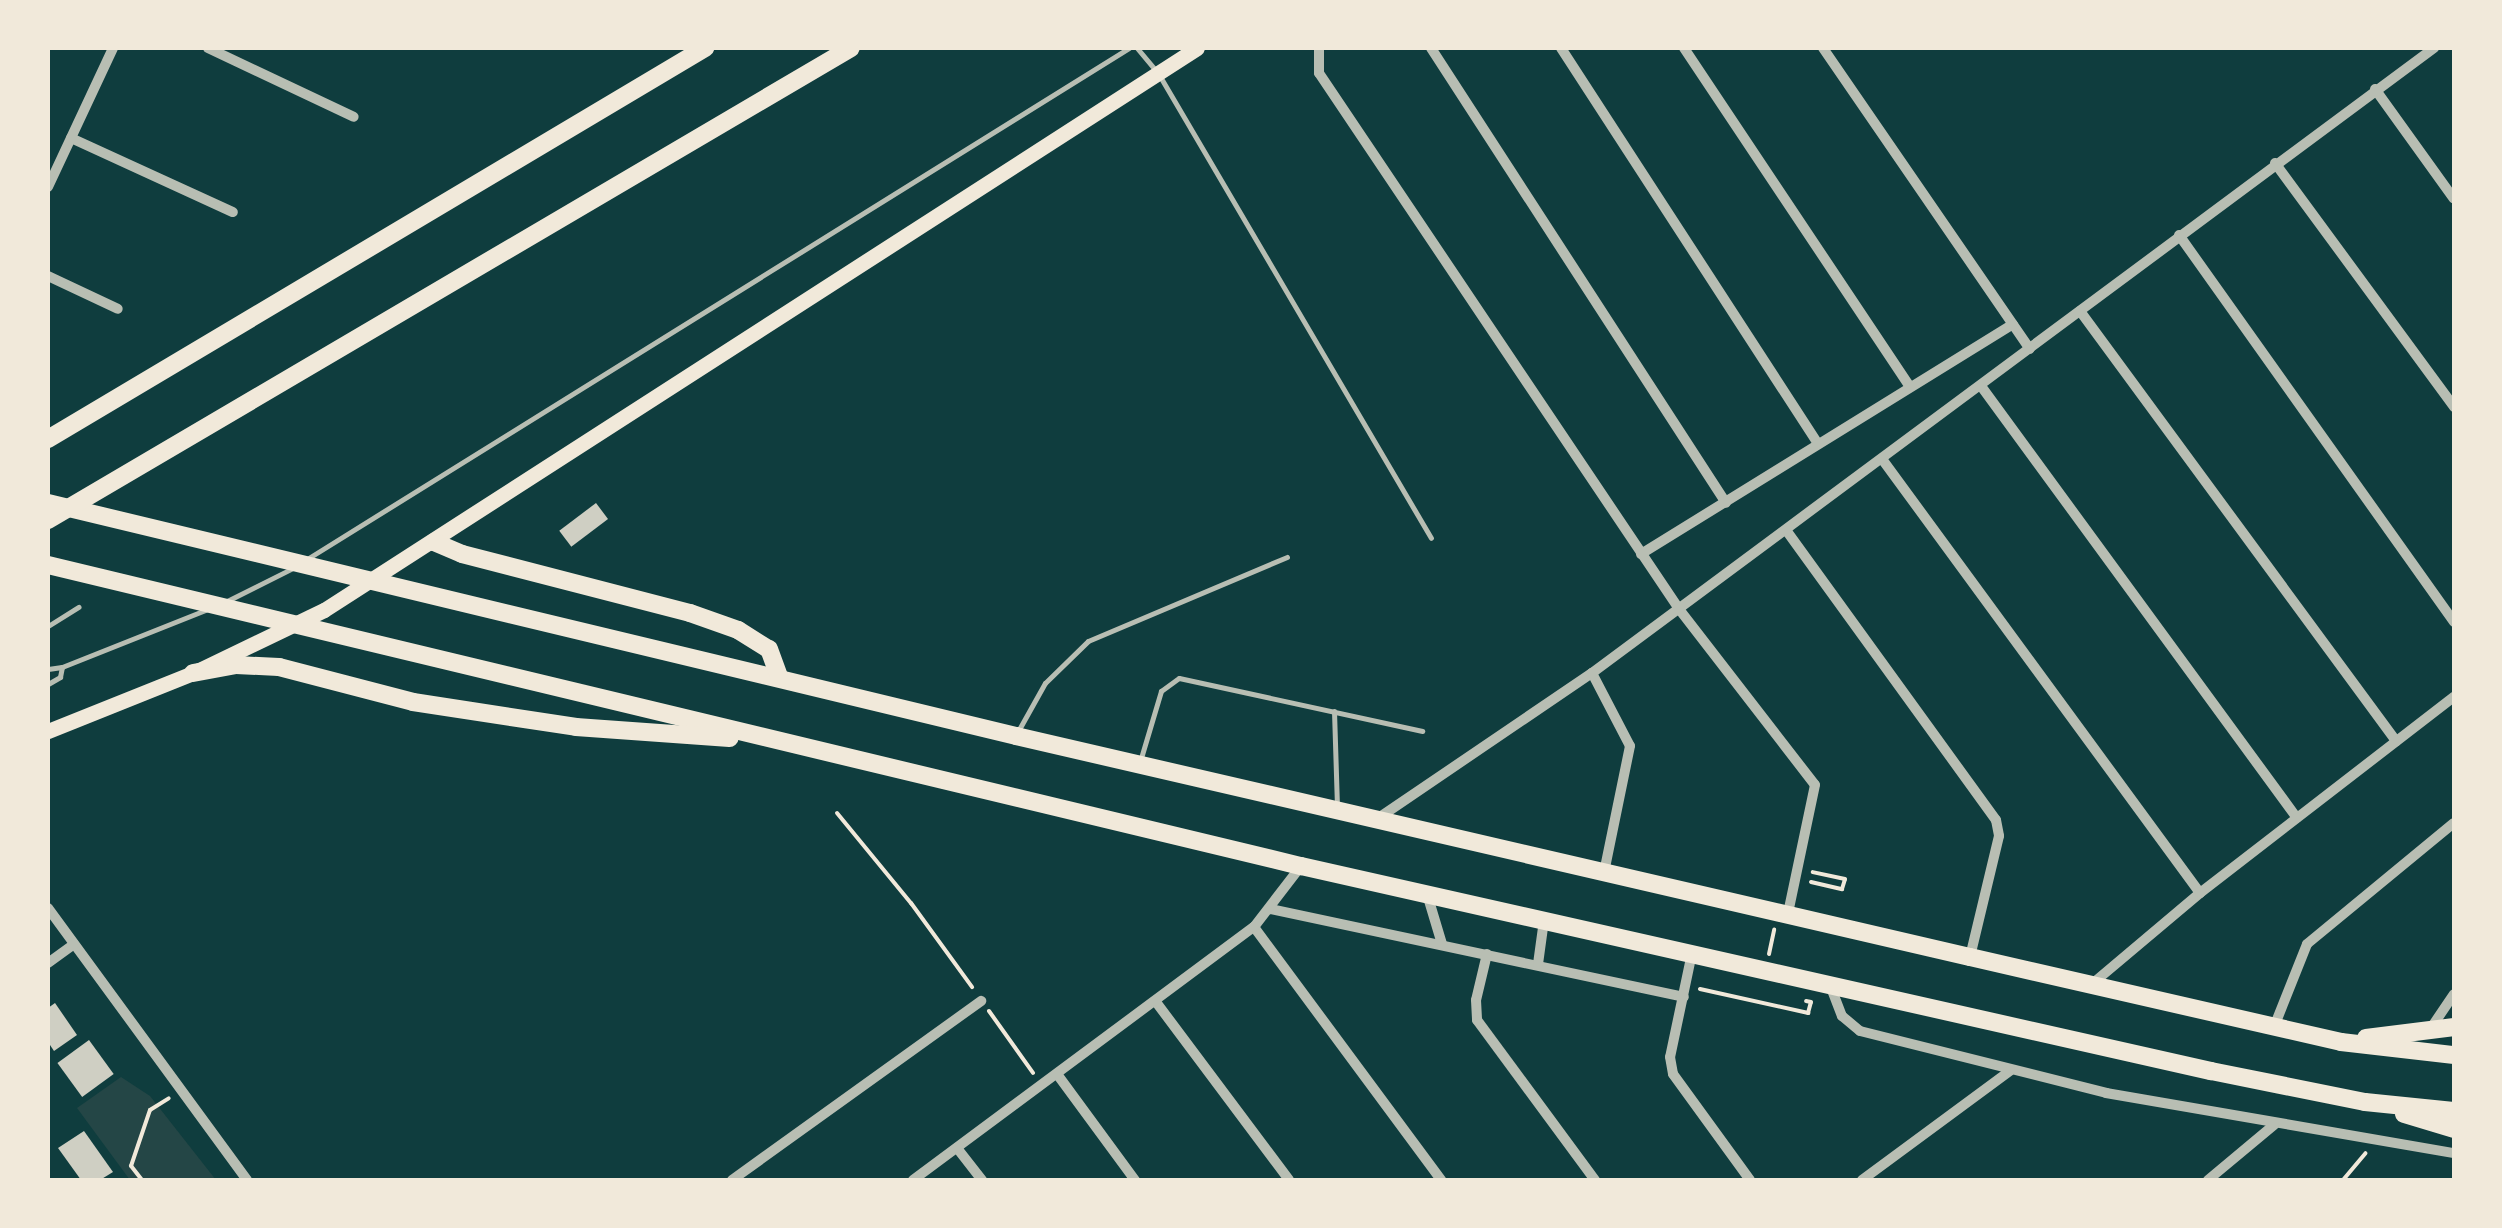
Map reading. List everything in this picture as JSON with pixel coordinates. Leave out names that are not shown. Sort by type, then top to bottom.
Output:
[{"type":"highway","points":[[48,439],[705,48]]},
{"type":"highway","points":[[48,520],[851,48]]},
{"type":"highway","points":[[48,503],[1016,736],[2274,1027],[2341,1042],[2454,1055]]},
{"type":"highway","points":[[434,542],[462,554],[690,613],[738,630],[770,649],[779,678]]},
{"type":"highway","points":[[48,564],[1301,866],[2365,1102],[2454,1130]]},
{"type":"highway","points":[[193,673],[236,665],[279,666],[413,702],[576,728],[651,736],[758,738]]},
{"type":"highway","points":[[2341,1042],[2454,1027]]},
{"type":"highway","points":[[2365,1102],[2454,1111]]},
{"type":"main road","points":[[48,731],[193,673],[324,610],[1197,48]]},
{"type":"street","points":[[48,186],[114,48]]},
{"type":"street","points":[[208,48],[354,117]]},
{"type":"street","points":[[1319,48],[1319,73],[1679,609],[1815,785],[1788,913]]},
{"type":"street","points":[[1431,48],[1726,503]]},
{"type":"street","points":[[1561,48],[1818,444]]},
{"type":"street","points":[[1684,48],[1910,387]]},
{"type":"street","points":[[1823,48],[2030,348]]},
{"type":"street","points":[[1377,820],[1592,673],[1981,386],[2275,162],[2434,48]]},
{"type":"street","points":[[2374,90],[2454,199]]},
{"type":"street","points":[[70,138],[232,212]]},
{"type":"street","points":[[2275,162],[2454,407]]},
{"type":"street","points":[[2180,235],[2454,622]]},
{"type":"street","points":[[48,276],[118,309]]},
{"type":"street","points":[[2080,311],[2396,742]]},
{"type":"street","points":[[1642,554],[2013,324]]},
{"type":"street","points":[[1981,386],[2297,818]]},
{"type":"street","points":[[1882,459],[2200,893]]},
{"type":"street","points":[[1786,530],[1996,820],[1999,836],[1970,957]]},
{"type":"street","points":[[1592,673],[1630,746],[1604,873]]},
{"type":"street","points":[[2092,984],[2200,893],[2454,698]]},
{"type":"street","points":[[2274,1027],[2307,944],[2454,823]]},
{"type":"street","points":[[913,1180],[1254,927],[1301,866]]},
{"type":"street","points":[[1426,894],[1442,944]]},
{"type":"street","points":[[48,908],[246,1180]]},
{"type":"street","points":[[1270,909],[1685,992]]},
{"type":"street","points":[[1538,964],[1544,919]]},
{"type":"street","points":[[1254,927],[1441,1180]]},
{"type":"street","points":[[48,963],[74,944]]},
{"type":"street","points":[[1692,952],[1670,1057],[1673,1074],[1750,1180]]},
{"type":"street","points":[[1487,954],[1476,1000],[1477,1020],[1595,1180]]},
{"type":"street","points":[[1830,984],[1842,1016],[1860,1031],[2010,1071],[2274,1125],[2454,1153]]},
{"type":"street","points":[[2430,1028],[2454,994]]},
{"type":"street","points":[[732,1180],[982,1001]]},
{"type":"street","points":[[1156,1002],[1289,1180]]},
{"type":"street","points":[[1868,1180],[2010,1071]]},
{"type":"street","points":[[1058,1074],[1136,1180]]},
{"type":"street","points":[[2208,1180],[2274,1125]]},
{"type":"street","points":[[957,1148],[982,1180]]},
{"type":"lane","points":[[48,669],[62,667],[236,598],[291,570],[1129,48]]},
{"type":"lane","points":[[1137,48],[1158,72],[1431,538]]},
{"type":"lane","points":[[1016,736],[1045,683],[1088,640],[1287,556]]},
{"type":"lane","points":[[48,626],[79,607]]},
{"type":"lane","points":[[48,684],[60,677],[62,667]]},
{"type":"lane","points":[[1140,764],[1161,692],[1179,678],[1422,731]]},
{"type":"lane","points":[[1334,711],[1337,810]]},
{"type":"path","points":[[837,813],[911,902],[1042,1086]]},
{"type":"path","points":[[1798,868],[1844,879],[1842,889]]},
{"type":"path","points":[[1685,992],[1808,1012],[1811,1002]]},
{"type":"path","points":[[142,1180],[131,1166],[150,1110],[181,1090]]},
{"type":"path","points":[[2343,1180],[2376,1141]]},
{"type":"shaded area","points":[[121,1077],[150,1096],[216,1180],[130,1180],[77,1108]]},
{"type":"building","points":[[596,503],[608,519],[571,547],[559,531]]},
{"type":"building","points":[[55,1003],[77,1035],[54,1051],[48,1042],[48,1008]]},
{"type":"building","points":[[89,1040],[114,1074],[82,1097],[57,1063]]},
{"type":"building","points":[[84,1131],[113,1172],[100,1180],[81,1180],[58,1148]]}]
